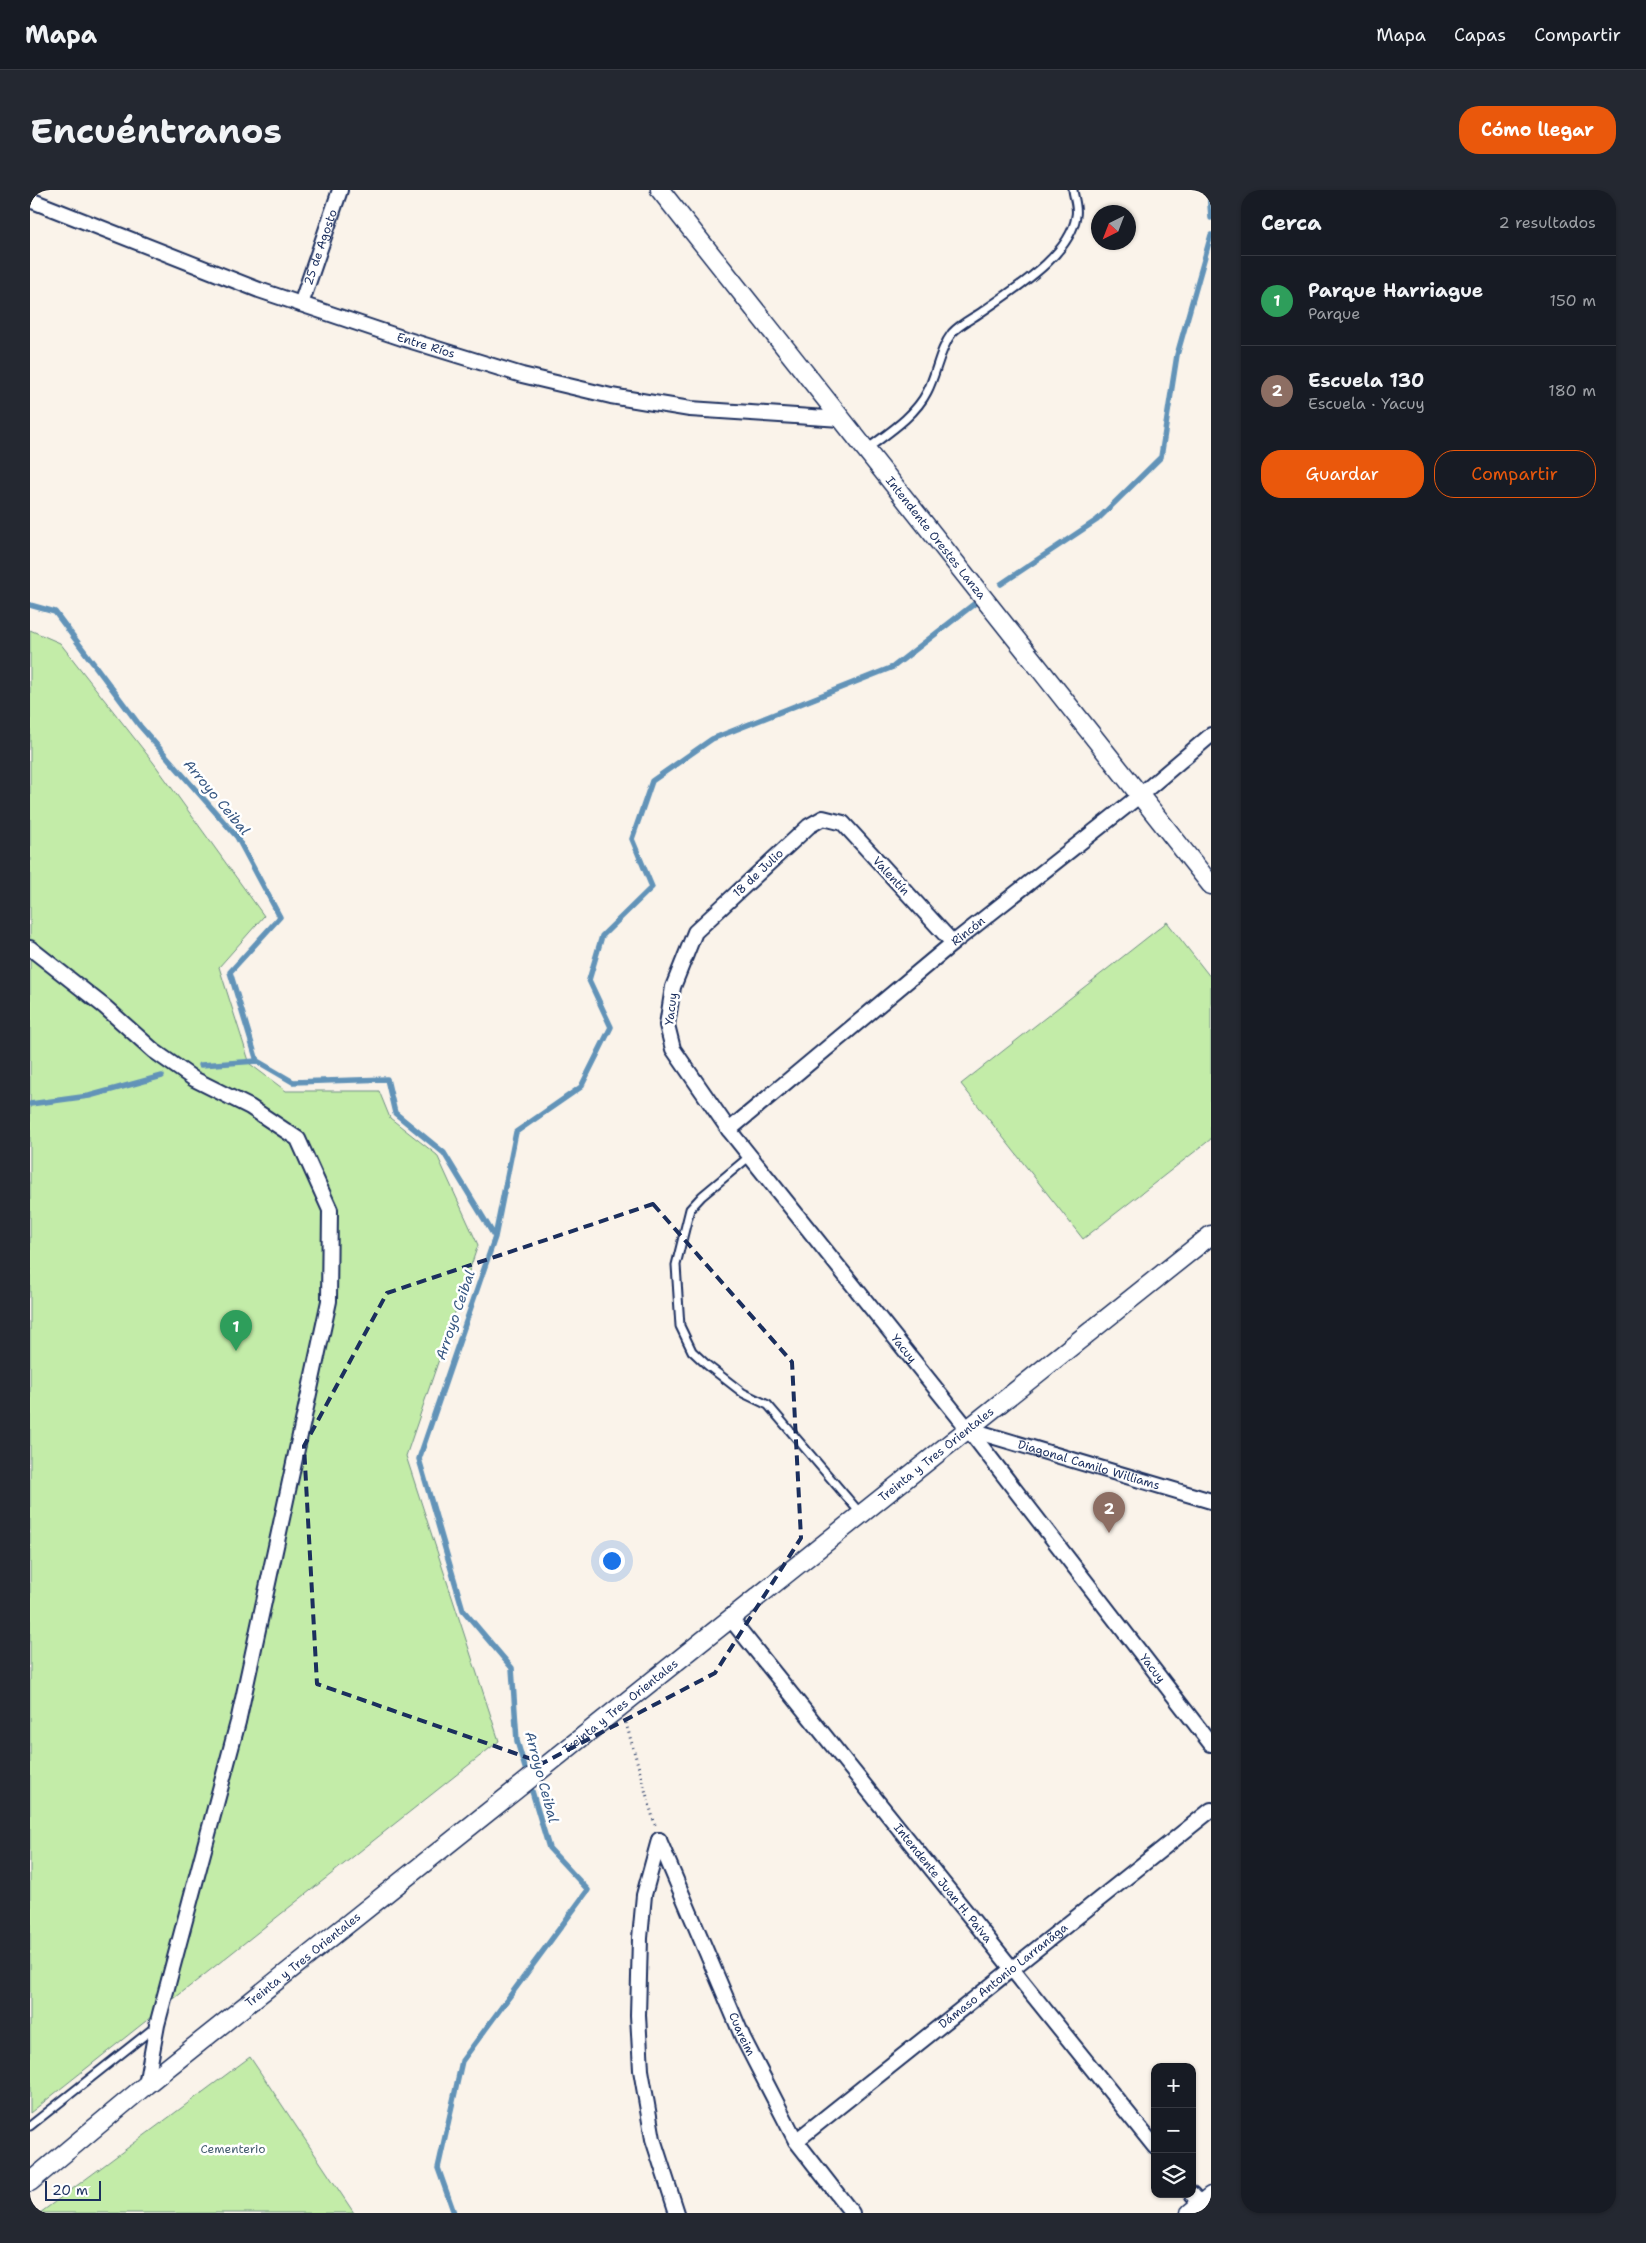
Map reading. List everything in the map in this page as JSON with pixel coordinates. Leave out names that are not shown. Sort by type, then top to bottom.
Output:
[{"type":"street","name":"25 de Agosto","points":[[301,304],[340,190]]},
{"type":"street","name":"Intendente Orestes Lanza","points":[[668,192],[865,451],[1211,885]]},
{"type":"street","name":"Entre Ríos","points":[[30,200],[259,290],[522,374],[611,396],[690,408],[841,419]]},
{"type":"street","name":"Rincón","points":[[729,1130],[954,943],[1139,796],[1211,736]]},
{"type":"street","name":"Valentín","points":[[823,818],[843,823],[954,943]]},
{"type":"street","name":"18 de Julio","points":[[695,932],[809,826],[823,818]]},
{"type":"street","name":"Yacuy","points":[[695,932],[673,987],[667,1026],[673,1049],[729,1130],[968,1429],[1211,1744]]},
{"type":"street","points":[[30,948],[106,1007],[162,1057],[194,1079],[250,1107],[298,1139],[330,1210],[329,1301],[238,1722],[157,2025],[146,2085]]},
{"type":"street","name":"Treinta y Tres Orientales","points":[[30,2182],[146,2085],[1211,1235]]},
{"type":"street","name":"Diagonal Camilo Williams","points":[[968,1429],[1211,1501]]},
{"type":"street","name":"Intendente Juan H. Paiva","points":[[730,1618],[1151,2142]]},
{"type":"street","name":"Dámaso Antonio Larranãga","points":[[796,2141],[1211,1810]]},
{"type":"street","points":[[659,1840],[644,1895],[640,1938],[638,2015],[641,2070],[653,2139],[676,2213]]},
{"type":"street","name":"Cuareim","points":[[659,1840],[743,2038],[796,2141],[852,2213]]},
{"type":"lane","points":[[865,451],[902,422],[926,394],[937,370],[943,346],[954,331],[1011,291],[1060,250],[1070,237],[1077,215],[1073,190]]},
{"type":"lane","points":[[750,1156],[702,1196],[690,1210],[676,1265],[680,1326],[692,1351],[743,1393],[768,1405],[861,1514]]},
{"type":"lane","points":[[30,2126],[157,2025]]},
{"type":"path","points":[[622,1706],[659,1840]]},
{"type":"highlighted area","points":[[653,1204],[792,1362],[801,1538],[715,1673],[543,1763],[317,1684],[304,1446],[387,1293]]},
{"type":"green space","points":[[30,630],[60,643],[153,762],[264,916],[219,967],[250,1064],[286,1091],[379,1091],[390,1118],[437,1155],[478,1245],[406,1456],[499,1741],[30,2113]]},
{"type":"green space","points":[[1167,922],[1211,978],[1211,1139],[1083,1239],[961,1084]]},
{"type":"green space","name":"Cementerio","points":[[250,2057],[354,2213],[40,2213]]},
{"type":"waterway","points":[[1209,190],[1211,218]]},
{"type":"waterway","points":[[1001,584],[1097,520],[1161,457],[1177,355],[1211,235]]},
{"type":"waterway","points":[[495,1237],[516,1132],[581,1087],[611,1027],[589,980],[602,936],[652,887],[632,839],[652,781],[712,739],[893,667],[974,604]]},
{"type":"waterway","name":"Arroyo Ceibal","points":[[30,605],[55,612],[140,726],[237,837],[280,917],[230,972],[257,1061],[293,1082],[387,1079],[395,1113],[444,1153],[495,1237],[419,1459],[463,1610],[512,1668],[517,1741],[549,1848],[588,1890],[462,2061],[438,2168],[454,2213]]},
{"type":"waterway","points":[[201,1065],[257,1061]]},
{"type":"waterway","points":[[30,1104],[89,1096],[162,1076]]},
{"type":"place","name":"Parque Harriague","points":[[236,1351]]},
{"type":"place","name":"Escuela 130","points":[[1109,1533]]}]
